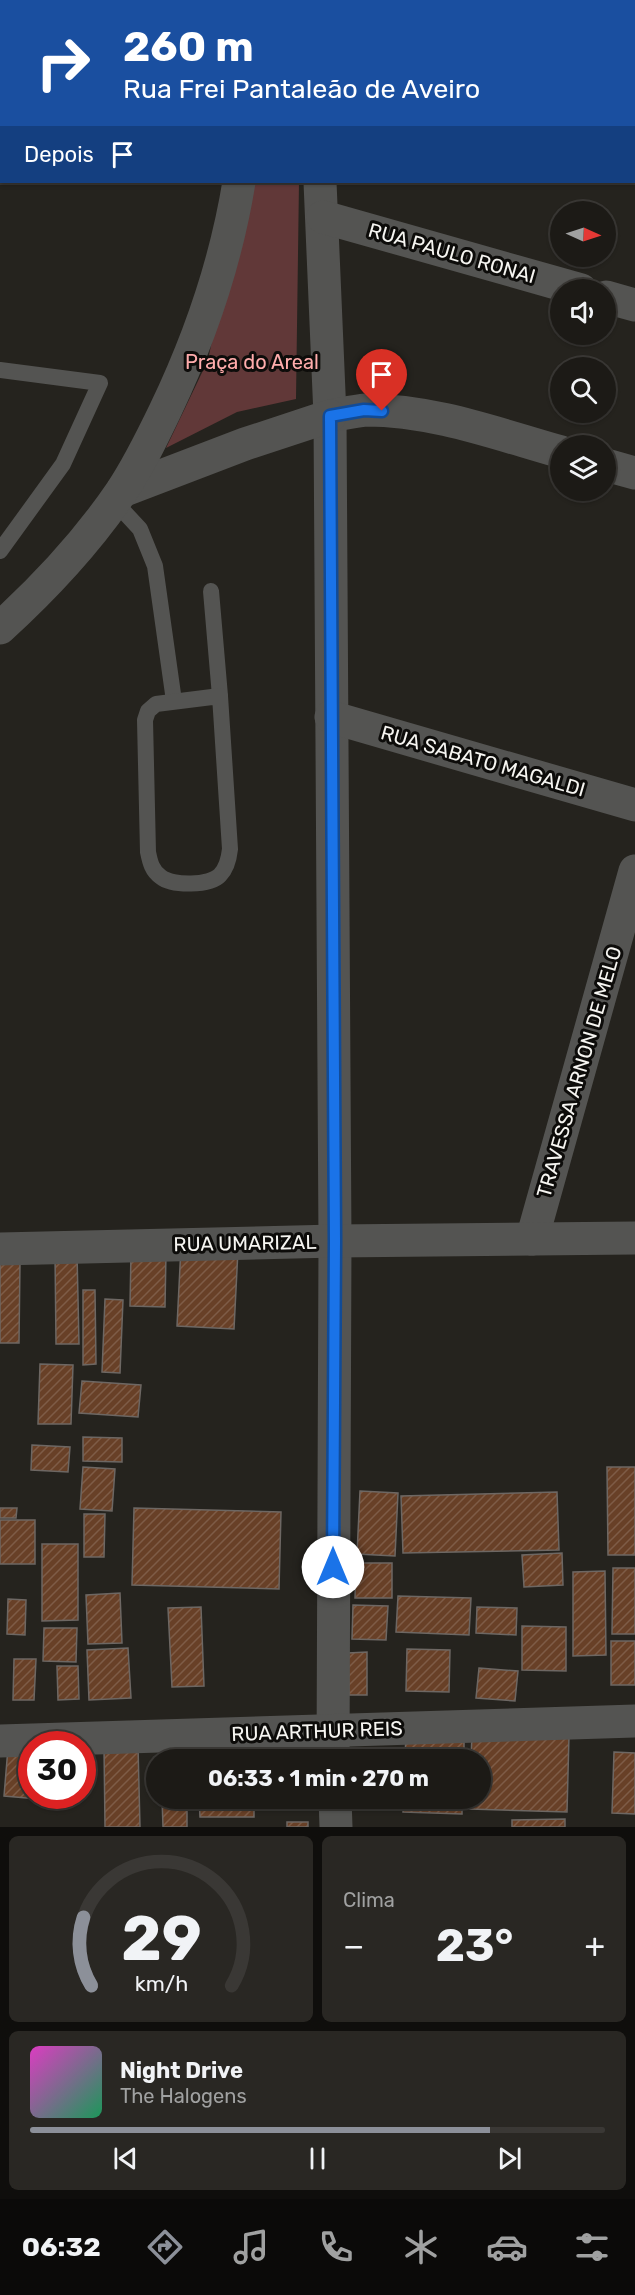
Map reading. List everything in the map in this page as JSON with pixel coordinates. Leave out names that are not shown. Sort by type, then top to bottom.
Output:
[{"type":"street","points":[[0,628],[62,567],[118,496],[151,439],[201,328],[220,269],[239,183]]},
{"type":"street","points":[[320,183],[330,416],[335,1241],[333,1745]]},
{"type":"street","name":"RUA PAULO RONAI","points":[[323,216],[550,281]]},
{"type":"street","points":[[616,300],[635,305]]},
{"type":"street","points":[[118,496],[291,428],[330,416],[364,410],[401,411],[437,417],[550,449]]},
{"type":"street","points":[[616,468],[635,473]]},
{"type":"street","name":"RUA SABATO MAGALDI","points":[[331,717],[635,805]]},
{"type":"street","name":"TRAVESSA ARNON DE MELO","points":[[532,1239],[635,871]]},
{"type":"street","name":"RUA UMARIZAL","points":[[0,1249],[335,1241],[635,1238]]},
{"type":"street","name":"RUA ARTHUR REIS","points":[[0,1741],[333,1745],[635,1721]]},
{"type":"street","points":[[335,1809],[336,1827]]},
{"type":"lane","points":[[0,370],[100,383],[63,464],[0,551]]},
{"type":"lane","points":[[118,496],[140,529],[155,566],[174,701]]},
{"type":"lane","points":[[211,591],[220,696],[230,849],[228,863],[220,876],[207,883],[178,883],[162,879],[152,868],[148,852],[145,720],[148,711],[156,704],[220,696]]},
{"type":"green space","name":"Praça do Areal","points":[[245,183],[299,183],[296,399],[237,412],[166,448],[208,360]]},
{"type":"building","points":[[181,1247],[238,1250],[234,1329],[177,1326]]},
{"type":"building","points":[[131,1252],[166,1253],[165,1307],[130,1306]]},
{"type":"building","points":[[77,1253],[79,1344],[56,1344],[55,1254]]},
{"type":"building","points":[[0,1262],[20,1262],[19,1343],[0,1343]]},
{"type":"building","points":[[83,1290],[95,1290],[96,1364],[83,1365]]},
{"type":"building","points":[[105,1299],[123,1300],[120,1373],[102,1372]]},
{"type":"building","points":[[40,1364],[73,1365],[71,1424],[38,1424]]},
{"type":"building","points":[[82,1381],[141,1385],[138,1417],[79,1413]]},
{"type":"building","points":[[83,1437],[122,1438],[122,1462],[83,1461]]},
{"type":"building","points":[[32,1445],[70,1447],[68,1472],[31,1470]]},
{"type":"building","points":[[83,1467],[115,1469],[112,1511],[80,1509]]},
{"type":"building","points":[[607,1467],[635,1467],[635,1555],[608,1555]]},
{"type":"building","points":[[360,1491],[398,1493],[395,1556],[357,1554]]},
{"type":"building","points":[[557,1492],[559,1550],[403,1553],[401,1496]]},
{"type":"building","points":[[0,1508],[17,1508],[16,1518],[0,1518]]},
{"type":"building","points":[[134,1508],[281,1512],[279,1589],[132,1585]]},
{"type":"building","points":[[84,1514],[105,1514],[104,1557],[84,1557]]},
{"type":"building","points":[[0,1520],[35,1520],[35,1564],[0,1564]]},
{"type":"building","points":[[42,1544],[78,1544],[78,1620],[42,1621]]},
{"type":"building","points":[[562,1553],[563,1585],[524,1587],[522,1555]]},
{"type":"building","points":[[356,1563],[392,1563],[392,1598],[355,1598]]},
{"type":"building","points":[[613,1568],[635,1568],[635,1634],[612,1634]]},
{"type":"building","points":[[605,1571],[606,1655],[573,1656],[573,1572]]},
{"type":"building","points":[[120,1593],[122,1643],[88,1644],[86,1595]]},
{"type":"building","points":[[398,1596],[471,1598],[469,1635],[396,1632]]},
{"type":"building","points":[[8,1599],[26,1600],[25,1635],[7,1634]]},
{"type":"building","points":[[353,1605],[388,1606],[386,1640],[352,1639]]},
{"type":"building","points":[[201,1607],[204,1686],[172,1687],[168,1608]]},
{"type":"building","points":[[477,1607],[517,1608],[516,1635],[476,1633]]},
{"type":"building","points":[[522,1626],[566,1627],[566,1671],[522,1670]]},
{"type":"building","points":[[44,1628],[77,1628],[76,1662],[43,1661]]},
{"type":"building","points":[[611,1641],[635,1641],[635,1685],[611,1685]]},
{"type":"building","points":[[128,1648],[131,1698],[89,1700],[87,1650]]},
{"type":"building","points":[[407,1649],[450,1650],[449,1692],[406,1691]]},
{"type":"building","points":[[367,1652],[367,1695],[349,1695],[348,1653]]},
{"type":"building","points":[[14,1659],[36,1659],[34,1700],[13,1700]]},
{"type":"building","points":[[57,1666],[78,1666],[79,1699],[58,1700]]},
{"type":"building","points":[[479,1668],[518,1671],[515,1701],[476,1698]]},
{"type":"building","points":[[406,1733],[464,1734],[464,1749],[405,1749]]},
{"type":"building","points":[[472,1734],[569,1736],[567,1812],[470,1809],[491,1809],[491,1749],[471,1749]]},
{"type":"building","points":[[217,1738],[234,1739],[234,1749],[216,1749]]},
{"type":"building","points":[[192,1741],[209,1741],[209,1749],[192,1749]]},
{"type":"building","points":[[138,1746],[140,1827],[105,1827],[104,1747]]},
{"type":"building","points":[[8,1748],[18,1749],[18,1797],[4,1796]]},
{"type":"building","points":[[614,1752],[635,1753],[635,1814],[612,1813]]},
{"type":"building","points":[[162,1809],[187,1809],[187,1827],[163,1827]]},
{"type":"building","points":[[200,1809],[254,1809],[254,1817],[200,1817]]},
{"type":"building","points":[[403,1809],[462,1809],[462,1814],[403,1812]]},
{"type":"building","points":[[565,1819],[565,1827],[512,1827],[512,1820]]},
{"type":"building","points":[[287,1822],[308,1822],[308,1827],[287,1827]]},
{"type":"route","points":[[333,1567],[335,1241],[330,416],[364,410],[382,411]]}]
